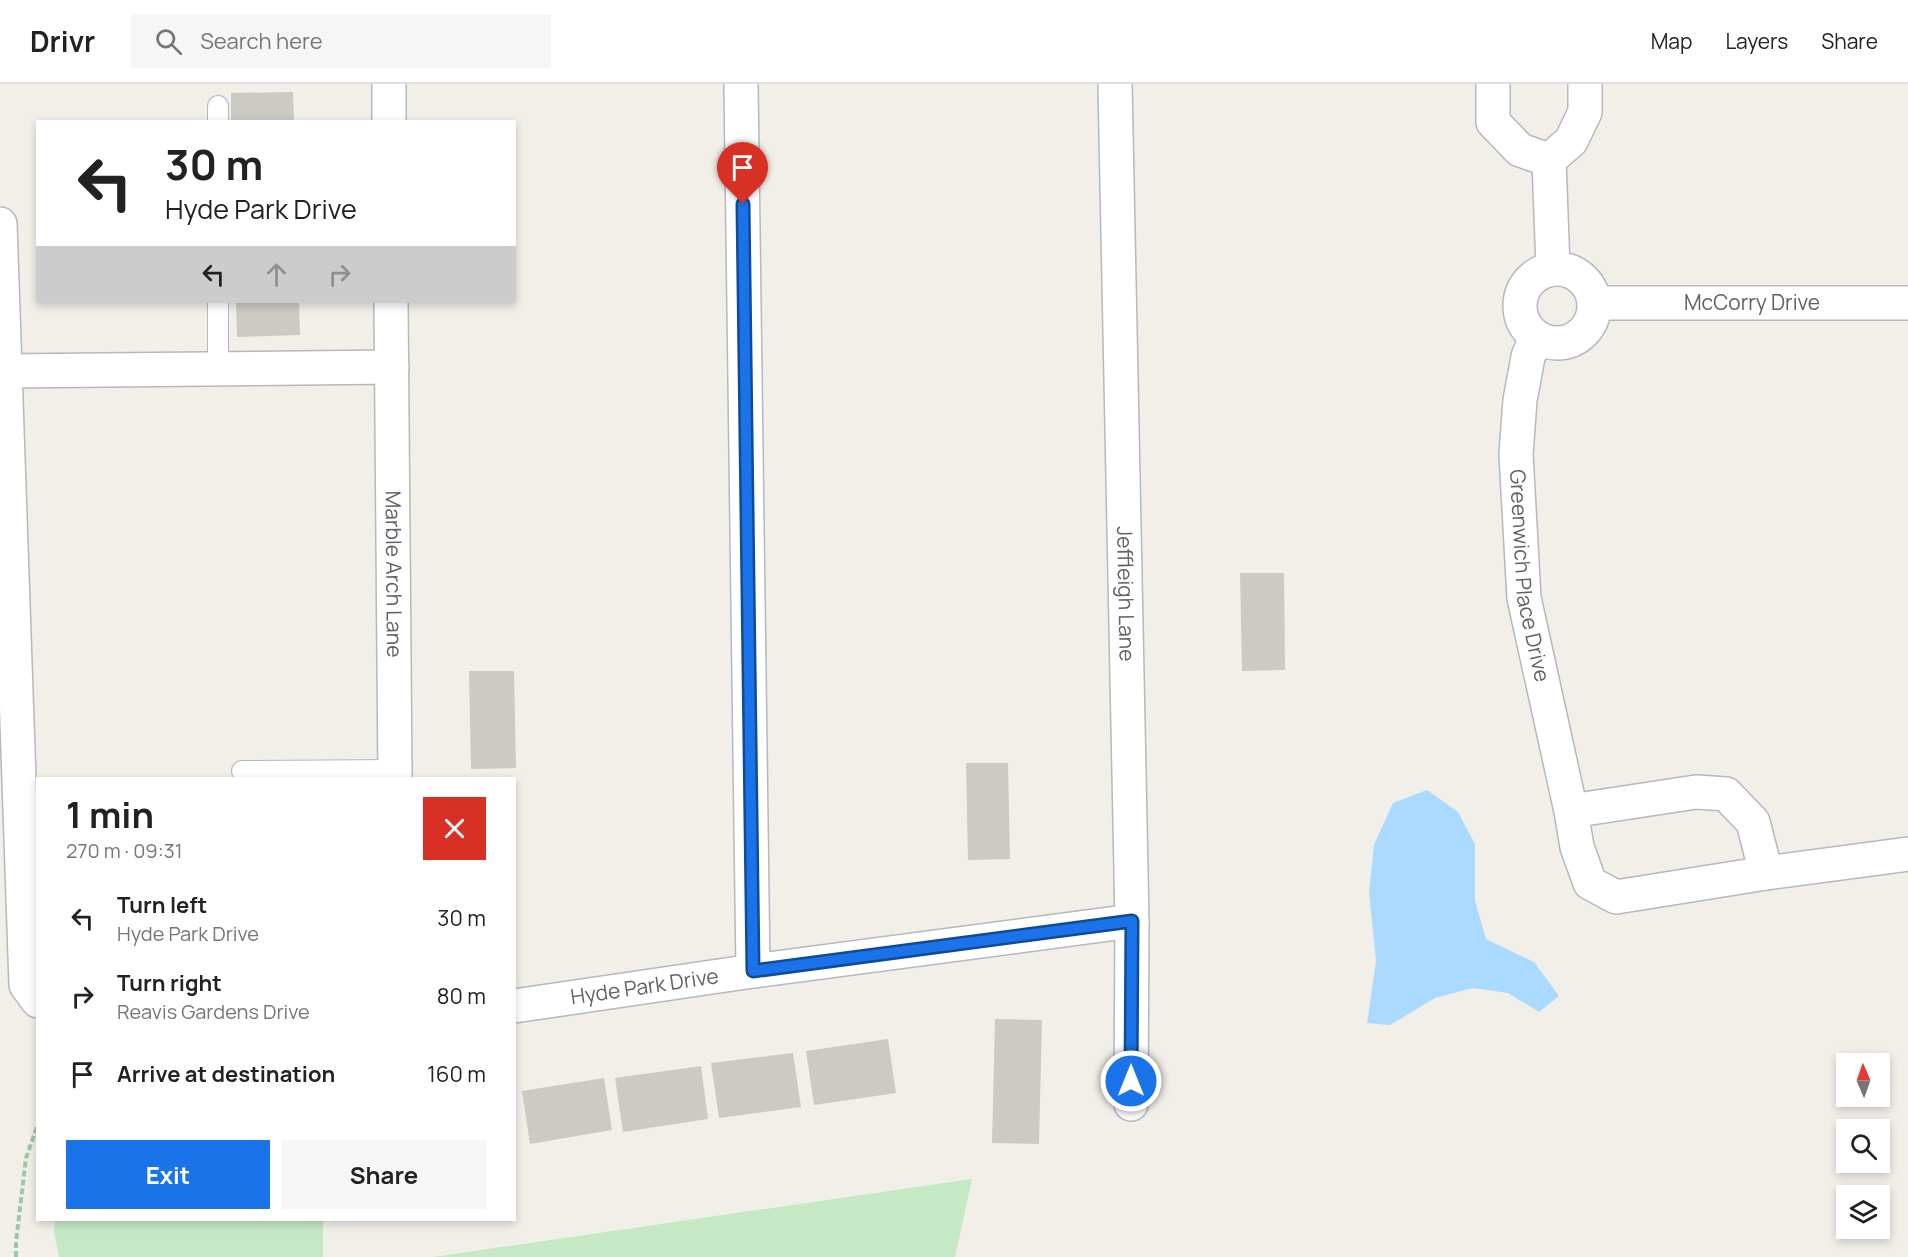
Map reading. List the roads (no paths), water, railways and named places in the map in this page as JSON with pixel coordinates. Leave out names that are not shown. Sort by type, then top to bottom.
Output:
[{"type":"street","points":[[389,84],[389,120]]},
{"type":"street","points":[[741,84],[753,971]]},
{"type":"street","name":"Jeffleigh Lane","points":[[1115,84],[1132,921],[1131,1104]]},
{"type":"street","points":[[1493,84],[1493,122],[1520,150],[1550,160]]},
{"type":"street","points":[[1553,268],[1550,160],[1571,141],[1585,112],[1585,84]]},
{"type":"street","points":[[0,224],[4,371],[32,993]]},
{"type":"street","points":[[1553,268],[1565,269],[1585,281],[1592,292],[1594,303],[1589,326],[1580,336],[1569,342],[1556,344],[1536,337],[1524,324],[1519,313],[1519,300],[1524,287],[1531,278],[1553,268]]},
{"type":"street","name":"Marble Arch Lane","points":[[391,303],[395,774]]},
{"type":"street","name":"McCorry Drive","points":[[1594,303],[1908,303]]},
{"type":"street","name":"Greenwich Place Drive","points":[[1536,337],[1528,357],[1522,389],[1516,454],[1524,598],[1577,847],[1590,883],[1616,897],[1766,873],[1908,854]]},
{"type":"street","points":[[4,371],[392,367]]},
{"type":"street","points":[[1571,811],[1696,792],[1726,794],[1753,822],[1766,873]]},
{"type":"street","name":"Hyde Park Drive","points":[[516,1006],[753,971],[1132,921]]},
{"type":"lane","points":[[218,303],[218,369]]},
{"type":"lane","points":[[242,771],[395,774]]},
{"type":"water","points":[[1427,790],[1458,812],[1475,844],[1475,901],[1486,939],[1534,962],[1559,996],[1539,1012],[1508,993],[1473,988],[1435,998],[1390,1025],[1367,1023],[1376,961],[1369,893],[1374,845],[1393,803]]}]
